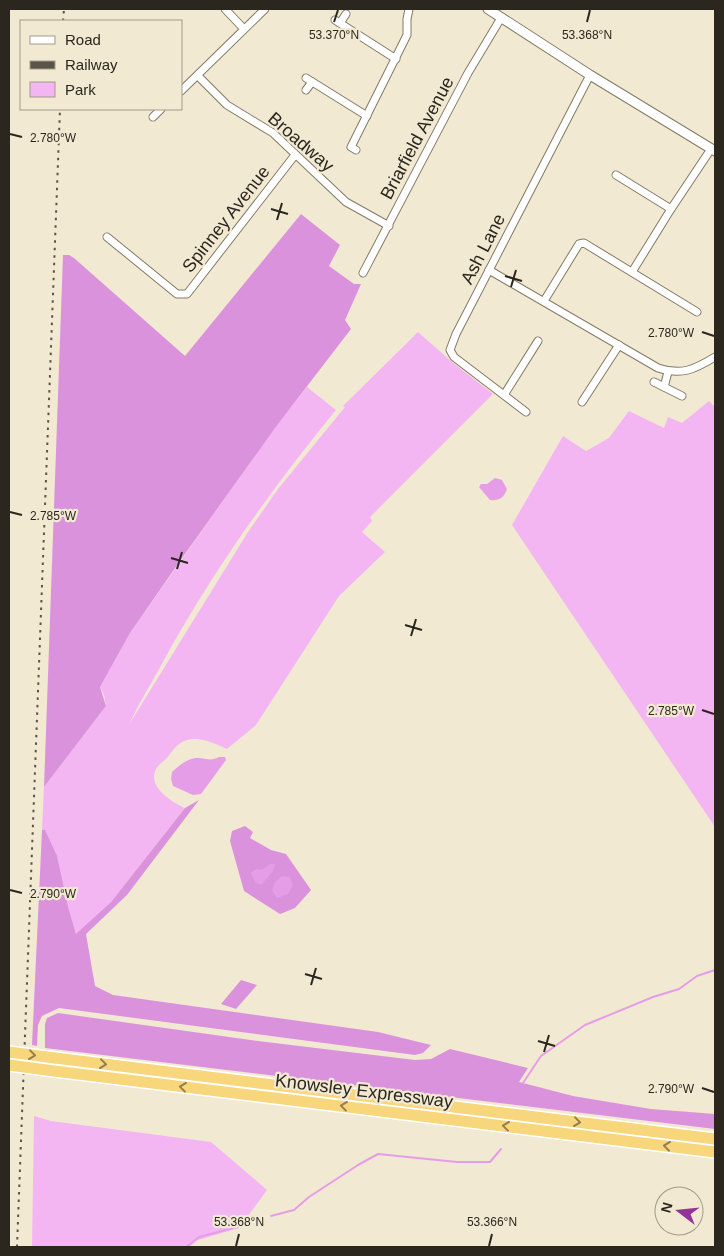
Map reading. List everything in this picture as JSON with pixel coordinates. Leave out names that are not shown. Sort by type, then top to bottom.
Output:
[{"type":"highway","name":"Knowsley Expressway","points":[[9,1052],[715,1139]]},
{"type":"highway","name":"Knowsley Expressway","points":[[9,1065],[715,1152]]},
{"type":"street","points":[[225,9],[244,28]]},
{"type":"street","points":[[182,90],[265,9]]},
{"type":"street","points":[[356,150],[351,147],[407,35],[406,19],[409,9]]},
{"type":"street","points":[[488,9],[590,75],[713,150],[671,209],[632,272]]},
{"type":"street","points":[[346,14],[338,22],[396,59]]},
{"type":"street","name":"Briarfield Avenue","points":[[363,273],[468,73],[501,18]]},
{"type":"street","name":"Ash Lane","points":[[526,412],[454,356],[450,350],[456,334],[590,75]]},
{"type":"street","name":"Broadway","points":[[198,76],[226,105],[273,132],[346,202],[388,226]]},
{"type":"street","points":[[306,90],[309,80],[367,116]]},
{"type":"street","points":[[152,117],[160,110]]},
{"type":"street","name":"Spinney Avenue","points":[[107,237],[177,294],[187,294],[295,155]]},
{"type":"street","points":[[616,175],[671,209]]},
{"type":"street","points":[[544,301],[579,244],[584,243],[697,312]]},
{"type":"street","points":[[489,270],[668,372],[681,372],[701,366],[715,357]]},
{"type":"street","points":[[504,395],[538,341]]},
{"type":"street","points":[[582,402],[619,345]]},
{"type":"street","points":[[664,387],[668,372]]},
{"type":"street","points":[[654,382],[682,396]]},
{"type":"green space","points":[[418,332],[493,394],[370,517],[372,521],[362,532],[385,552],[339,596],[256,725],[227,749],[197,739],[184,741],[156,769],[154,776],[158,788],[168,798],[185,808],[111,902],[76,935],[45,831],[42,830],[44,787],[106,706],[100,687],[130,633],[273,430],[307,387],[336,410],[289,469],[223,562],[183,627],[130,723],[248,532],[278,489],[345,407],[343,406]]},
{"type":"green space","points":[[709,401],[715,407],[715,827],[512,525],[563,436],[586,451],[609,438],[629,411],[664,428],[668,417],[682,423]]},
{"type":"green space","points":[[34,1116],[51,1121],[211,1142],[267,1190],[239,1228],[198,1240],[189,1247],[32,1247]]},
{"type":"shaded area","points":[[301,214],[340,245],[329,266],[354,284],[361,284],[345,320],[351,329],[275,428],[130,633],[100,687],[106,706],[44,787],[63,255],[69,255],[74,258],[185,356]]},
{"type":"shaded area","points":[[495,478],[502,480],[507,489],[501,498],[490,500],[479,487],[481,484],[487,484]]},
{"type":"shaded area","points":[[225,757],[226,760],[201,794],[193,795],[173,786],[172,772],[185,762],[196,758],[212,759]]},
{"type":"shaded area","points":[[199,800],[127,895],[86,934],[95,986],[113,995],[378,1032],[431,1045],[423,1053],[415,1055],[59,1008],[42,1016],[38,1025],[37,1046],[32,1045],[42,830],[45,830],[57,856],[76,934],[111,902],[185,808]]},
{"type":"shaded area","points":[[245,826],[253,832],[250,838],[271,850],[286,854],[311,890],[295,908],[280,914],[244,891],[230,841],[232,831]]},
{"type":"shaded area","points":[[270,864],[275,864],[273,871],[261,885],[255,882],[251,873],[256,869],[262,870]]},
{"type":"shaded area","points":[[282,876],[290,877],[293,885],[288,894],[277,898],[272,890],[275,882]]},
{"type":"shaded area","points":[[241,980],[257,985],[236,1009],[221,1004]]},
{"type":"shaded area","points":[[58,1013],[258,1041],[415,1060],[431,1059],[450,1049],[528,1068],[519,1082],[573,1096],[651,1109],[715,1114],[715,1129],[45,1048],[45,1024],[47,1018]]},
{"type":"waterway","points":[[523,1083],[541,1056],[585,1025],[653,997],[679,989],[697,976],[715,970]]},
{"type":"waterway","points":[[271,1216],[294,1210],[309,1197],[378,1154],[457,1162],[490,1162],[501,1149]]},
{"type":"waterway","points":[[186,1247],[199,1237],[241,1226]]},
{"type":"railway","points":[[63,20],[64,9]]},
{"type":"railway","points":[[17,1247],[60,110]]}]
